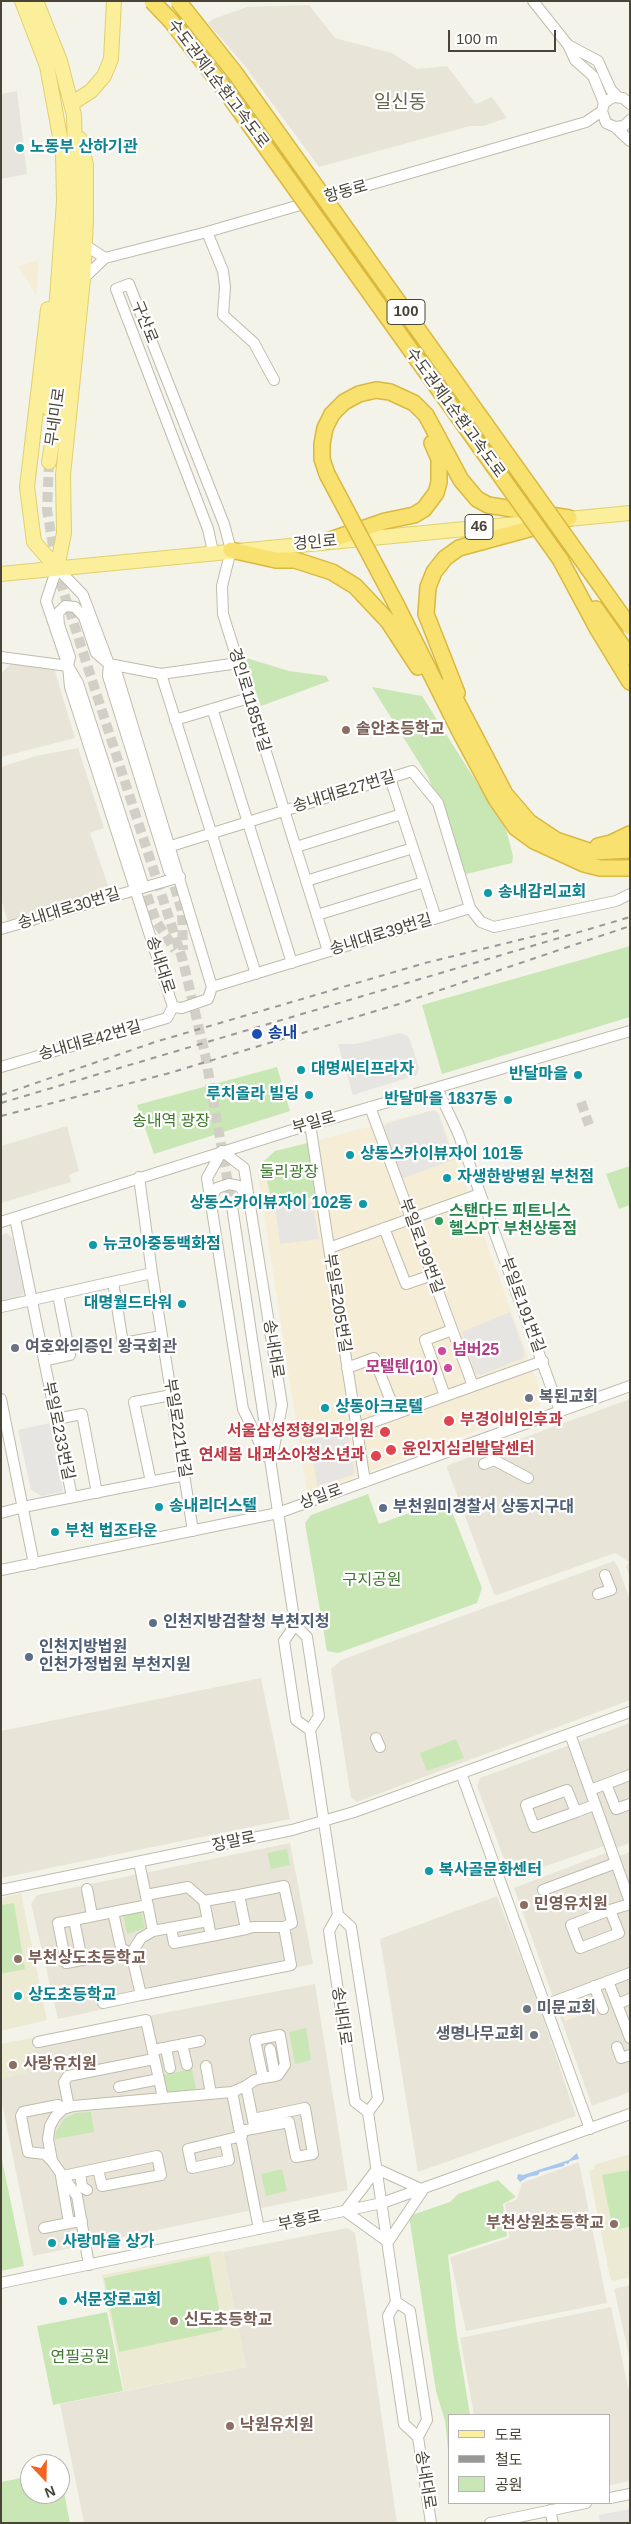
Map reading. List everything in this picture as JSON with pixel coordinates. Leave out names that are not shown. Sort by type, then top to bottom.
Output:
[{"type":"highway","name":"수도권제1순환고속도로","points":[[152,1],[171,21],[222,86],[630,657]]},
{"type":"highway","name":"수도권제1순환고속도로","points":[[178,1],[235,73],[630,627]]},
{"type":"highway","points":[[466,731],[322,459],[325,428],[332,414],[344,402],[358,394],[376,390],[390,392],[414,403],[426,414],[461,480],[477,499],[488,505],[569,518]]},
{"type":"highway","points":[[328,542],[385,521],[414,515],[424,508],[436,493],[440,471],[435,447],[419,418],[402,403],[376,397],[361,400],[347,408],[338,417],[331,430],[328,445],[330,472]]},
{"type":"highway","points":[[466,731],[426,614],[426,599],[434,572],[445,558],[459,548],[569,518]]},
{"type":"highway","points":[[231,550],[312,565],[332,572],[355,586],[388,621],[466,731],[518,812],[566,850],[622,857],[630,834]]},
{"type":"highway","points":[[560,559],[597,628],[630,682]]},
{"type":"main road","name":"무네미로","points":[[22,1],[47,66],[63,153],[64,201],[46,444],[50,462],[60,393],[76,218],[72,110],[60,62],[36,1]]},
{"type":"main road","points":[[57,568],[64,533],[63,475],[85,245],[86,165],[72,110],[104,76],[111,59],[114,1]]},
{"type":"main road","points":[[56,115],[56,199],[52,275],[29,455],[27,487],[34,542],[57,568]]},
{"type":"main road","points":[[29,455],[40,465],[52,465],[65,451]]},
{"type":"main road","name":"경인로","points":[[1,574],[231,550],[630,513]]},
{"type":"street","points":[[533,1],[568,45],[575,60],[593,76],[603,107],[604,120],[630,141]]},
{"type":"street","points":[[568,45],[598,61],[612,90],[618,97],[630,104]]},
{"type":"street","name":"항동로","points":[[586,122],[618,97]]},
{"type":"street","points":[[612,126],[624,126],[630,120]]},
{"type":"street","name":"항동로","points":[[83,279],[105,258],[208,232],[586,122],[612,126]]},
{"type":"street","points":[[208,232],[223,271],[225,287],[223,315],[254,343],[274,380]]},
{"type":"street","points":[[85,245],[105,258]]},
{"type":"street","name":"구산로","points":[[213,552],[208,529],[116,288],[129,284],[224,524],[231,550]]},
{"type":"street","name":"경인로1185번길","points":[[231,550],[222,586],[221,604],[328,951]]},
{"type":"street","points":[[57,568],[83,596],[109,664],[108,676],[169,871]]},
{"type":"street","name":"송내대로","points":[[57,568],[45,598],[68,666],[78,683],[139,885],[173,1007],[182,1008],[208,999],[212,987]]},
{"type":"street","points":[[1,657],[68,666],[70,657],[58,619],[58,613],[66,606],[75,607],[84,617],[96,653],[117,674],[171,846],[212,987]]},
{"type":"street","points":[[109,664],[161,674],[238,663]]},
{"type":"street","points":[[161,674],[256,974]]},
{"type":"street","points":[[175,720],[213,711],[249,698]]},
{"type":"street","points":[[213,711],[292,963]]},
{"type":"street","name":"송내대로27번길","points":[[171,846],[412,771],[438,803],[470,908]]},
{"type":"street","points":[[390,778],[436,918]]},
{"type":"street","points":[[296,847],[402,814]]},
{"type":"street","points":[[306,881],[413,848]]},
{"type":"street","name":"송내대로30번길","points":[[1,929],[139,885],[180,877]]},
{"type":"street","points":[[317,915],[424,882]]},
{"type":"street","points":[[470,908],[481,922],[494,927],[616,901],[630,894]]},
{"type":"street","name":"송내대로39번길","points":[[212,987],[470,908]]},
{"type":"street","name":"송내대로42번길","points":[[1,1067],[167,1018],[173,1007]]},
{"type":"street","name":"부일로","points":[[1,1222],[310,1124],[630,1031]]},
{"type":"street","name":"부일로191번길","points":[[437,1088],[458,1133],[560,1411]]},
{"type":"street","name":"부일로199번길","points":[[370,1107],[473,1386]]},
{"type":"street","name":"부일로205번길","points":[[310,1124],[364,1482]]},
{"type":"street","name":"송내대로","points":[[222,1151],[244,1168],[282,1405],[271,1466],[243,1409],[210,1200],[207,1178],[222,1151]]},
{"type":"street","name":"부일로221번길","points":[[139,1177],[152,1273],[193,1530]]},
{"type":"street","points":[[210,1200],[217,1188],[229,1184],[239,1186],[249,1198]]},
{"type":"street","points":[[329,1248],[480,1194]]},
{"type":"street","name":"송내대로","points":[[232,1206],[295,1625],[307,1637],[319,1716],[310,1730],[338,1915],[329,1931],[354,2102],[368,2112],[396,2302],[388,2316],[404,2424],[418,2437]]},
{"type":"street","name":"부일로233번길","points":[[15,1218],[72,1497]]},
{"type":"street","points":[[384,1228],[406,1284],[432,1275]]},
{"type":"street","points":[[1,1307],[152,1273]]},
{"type":"street","points":[[113,1282],[123,1344],[162,1336]]},
{"type":"street","points":[[44,1360],[70,1355],[58,1295]]},
{"type":"street","points":[[446,1396],[425,1340],[452,1330]]},
{"type":"street","points":[[347,1368],[374,1358],[396,1414]]},
{"type":"street","points":[[356,1428],[542,1361]]},
{"type":"street","name":"상일로","points":[[1,1570],[278,1513],[630,1386]]},
{"type":"street","points":[[151,1482],[134,1402],[172,1395]]},
{"type":"street","points":[[1,1399],[3,1419],[34,1564]]},
{"type":"street","points":[[56,1419],[82,1414],[97,1493]]},
{"type":"street","points":[[484,1464],[494,1460],[528,1478]]},
{"type":"street","points":[[1,1514],[23,1507],[185,1475]]},
{"type":"street","points":[[598,1594],[611,1590],[605,1576]]},
{"type":"street","points":[[295,1625],[284,1641],[296,1720],[310,1730]]},
{"type":"street","name":"장말로","points":[[1,1890],[292,1830],[324,1821],[630,1712]]},
{"type":"street","points":[[570,1734],[629,1900],[610,1910],[571,1925],[580,1948],[618,1933],[610,1910]]},
{"type":"street","points":[[461,1773],[590,2129]]},
{"type":"street","points":[[590,1790],[630,1775]]},
{"type":"street","points":[[606,1784],[616,1809],[630,1804]]},
{"type":"street","points":[[576,1812],[567,1790],[526,1805],[534,1827],[576,1812],[594,1805]]},
{"type":"street","points":[[139,1862],[153,1931]]},
{"type":"street","points":[[543,1890],[616,1863]]},
{"type":"street","points":[[171,1928],[174,1943],[246,1929],[284,1927],[292,1923],[284,1886],[204,1901]]},
{"type":"street","points":[[74,1920],[113,1912],[188,1887],[204,1901],[211,1936]]},
{"type":"street","points":[[87,1889],[92,1915]]},
{"type":"street","points":[[240,1895],[246,1929]]},
{"type":"street","points":[[113,1912],[121,1948],[133,1956]]},
{"type":"street","name":"송내대로","points":[[338,1915],[351,1927],[378,2100],[368,2112]]},
{"type":"street","points":[[141,1995],[133,1956],[136,1944],[140,1938],[153,1931],[208,1921]]},
{"type":"street","points":[[103,2003],[291,1965],[284,1927]]},
{"type":"street","points":[[545,2004],[630,1973]]},
{"type":"street","points":[[608,1981],[629,2035]]},
{"type":"street","points":[[594,1986],[603,2009]]},
{"type":"street","points":[[617,2004],[630,1999]]},
{"type":"street","points":[[38,2042],[146,2020],[163,2098]]},
{"type":"street","points":[[89,2265],[77,2196],[45,2154],[28,2152],[21,2116],[23,2112],[58,2105],[66,2108],[232,2092],[255,2080],[278,2075],[286,2065],[280,2035],[255,2040],[263,2078]]},
{"type":"street","points":[[66,2108],[64,2082],[68,2076],[153,2055],[166,2048],[200,2041]]},
{"type":"street","points":[[182,2044],[187,2065]]},
{"type":"street","points":[[617,2047],[621,2058],[630,2055]]},
{"type":"street","points":[[166,2048],[170,2068]]},
{"type":"street","points":[[270,2048],[275,2076]]},
{"type":"street","points":[[206,2066],[211,2094]]},
{"type":"street","points":[[119,2087],[158,2079]]},
{"type":"street","points":[[246,2086],[254,2124]]},
{"type":"street","points":[[59,2090],[66,2108]]},
{"type":"street","points":[[232,2092],[259,2229]]},
{"type":"street","points":[[234,2104],[249,2100]]},
{"type":"street","points":[[52,2161],[48,2138],[50,2126],[54,2117],[66,2108]]},
{"type":"street","name":"부흥로","points":[[1,2283],[382,2203],[423,2190],[630,2114]]},
{"type":"street","points":[[225,2141],[241,2134],[254,2124],[288,2117]]},
{"type":"street","points":[[62,2174],[80,2173],[98,2169],[157,2156],[161,2175],[102,2186],[98,2169]]},
{"type":"street","points":[[377,2169],[423,2190],[388,2242],[345,2211],[377,2169]]},
{"type":"street","points":[[80,2173],[82,2187],[87,2190]]},
{"type":"street","points":[[62,2174],[69,2223]]},
{"type":"street","points":[[44,2228],[82,2221]]},
{"type":"street","name":"송내대로","points":[[396,2302],[410,2311],[427,2420],[418,2437],[432,2523]]},
{"type":"street","points":[[611,2498],[630,2494]]},
{"type":"street","points":[[490,2523],[581,2504]]},
{"type":"street","points":[[550,2510],[553,2523]]},
{"type":"shaded area","points":[[309,5],[335,38],[392,53],[417,69],[447,66],[476,104],[492,97],[507,118],[483,126],[470,126],[319,167],[244,65],[208,23],[213,19],[247,7]]},
{"type":"shaded area","points":[[17,91],[27,174],[1,179],[1,94]]},
{"type":"shaded area","points":[[39,260],[36,295],[18,266]]},
{"type":"shaded area","points":[[10,664],[54,668],[75,738],[1,757],[1,674]]},
{"type":"shaded area","points":[[78,748],[104,828],[90,833],[110,891],[8,922],[1,899],[1,767],[36,756]]},
{"type":"shaded area","points":[[400,1033],[408,1036],[410,1040],[419,1068],[417,1075],[353,1095],[338,1044],[355,1044]]},
{"type":"shaded area","points":[[433,1110],[438,1113],[454,1160],[403,1178],[399,1174],[384,1127],[386,1124]]},
{"type":"shaded area","points":[[434,1110],[439,1113],[543,1398],[538,1407],[311,1494],[307,1493],[257,1168],[275,1151]]},
{"type":"shaded area","points":[[67,1126],[79,1171],[69,1175],[71,1182],[1,1203],[1,1146]]},
{"type":"shaded area","points":[[312,1202],[319,1239],[280,1244],[275,1207]]},
{"type":"shaded area","points":[[7,1233],[13,1239],[24,1293],[19,1297],[1,1301],[1,1235]]},
{"type":"shaded area","points":[[510,1312],[525,1354],[522,1359],[481,1375],[475,1373],[462,1332]]},
{"type":"shaded area","points":[[630,1399],[630,1577],[626,1567],[629,1562],[615,1553],[497,1595],[494,1594],[447,1468],[448,1465]]},
{"type":"shaded area","points":[[50,1423],[63,1490],[62,1492],[42,1496],[31,1490],[18,1430]]},
{"type":"shaded area","points":[[348,1434],[355,1474],[317,1486],[310,1439]]},
{"type":"shaded area","points":[[614,1561],[630,1600],[630,1700],[357,1802],[351,1798],[331,1669],[341,1660]]},
{"type":"shaded area","points":[[261,1678],[290,1819],[1,1878],[1,1731]]},
{"type":"shaded area","points":[[630,1723],[630,1843],[616,1848],[613,1843],[511,1878],[477,1786],[480,1778]]},
{"type":"shaded area","points":[[290,1843],[313,1964],[58,2019],[31,1904],[37,1895]]},
{"type":"shaded area","points":[[608,1852],[611,1859],[630,1852],[630,2092],[592,2106],[514,1888]]},
{"type":"shaded area","name":"부천상도초등학교","points":[[21,1893],[47,2020],[1,2031],[1,1898]]},
{"type":"shaded area","points":[[497,1896],[536,1997],[576,2116],[418,2172],[380,1939]]},
{"type":"shaded area","points":[[315,1984],[348,2190],[33,2256],[1,2098],[1,2044]]},
{"type":"shaded area","points":[[588,1995],[594,2010],[565,2021],[559,2006]]},
{"type":"shaded area","name":"사랑유치원","points":[[32,2038],[35,2050],[28,2052],[29,2056],[24,2057],[27,2073],[1,2079],[1,2044]]},
{"type":"shaded area","name":"부천상원초등학교","points":[[630,2154],[630,2277],[613,2281],[610,2278],[589,2171],[595,2169],[594,2165]]},
{"type":"shaded area","points":[[579,2162],[607,2303],[466,2331],[450,2257],[509,2238],[505,2204],[517,2199],[522,2183]]},
{"type":"shaded area","points":[[347,2228],[355,2233],[397,2523],[84,2523],[60,2404],[246,2367],[223,2252]]},
{"type":"shaded area","name":"신도초등학교","points":[[220,2251],[223,2252],[246,2367],[124,2391],[102,2275]]},
{"type":"shaded area","points":[[630,2285],[630,2360],[614,2289]]},
{"type":"shaded area","points":[[611,2307],[630,2396],[630,2481],[611,2485],[611,2414],[474,2414],[460,2338]]},
{"type":"shaded area","points":[[630,2509],[630,2523],[600,2523],[599,2515]]},
{"type":"green space","points":[[243,657],[289,671],[326,676],[329,681],[261,706]]},
{"type":"green space","points":[[372,687],[422,696],[506,829],[513,856],[512,863],[466,874],[428,777]]},
{"type":"green space","points":[[630,946],[630,1017],[442,1074],[422,1005]]},
{"type":"green space","name":"송내역 광장","points":[[277,1067],[290,1111],[154,1154],[137,1105]]},
{"type":"green space","name":"둘리광장","points":[[308,1143],[315,1197],[272,1203],[263,1162],[275,1151]]},
{"type":"green space","points":[[630,1166],[630,1205],[619,1209],[606,1174]]},
{"type":"green space","name":"구지공원","points":[[368,1494],[379,1524],[447,1499],[482,1588],[477,1603],[338,1653],[327,1651],[305,1523],[311,1515]]},
{"type":"green space","points":[[456,1739],[464,1758],[427,1771],[420,1753]]},
{"type":"green space","points":[[287,1849],[290,1865],[271,1869],[267,1853]]},
{"type":"green space","points":[[14,1903],[25,1969],[1,1974],[1,1905]]},
{"type":"green space","points":[[141,1910],[145,1928],[127,1934],[123,1914]]},
{"type":"green space","points":[[306,2028],[311,2060],[295,2064],[289,2032]]},
{"type":"green space","points":[[192,2069],[196,2089],[166,2093],[162,2075]]},
{"type":"green space","points":[[91,2112],[94,2132],[55,2139],[56,2132],[64,2119],[75,2113]]},
{"type":"green space","points":[[1,2155],[24,2266],[1,2271]]},
{"type":"green space","points":[[282,2169],[287,2191],[266,2196],[261,2174]]},
{"type":"green space","points":[[630,2170],[630,2227],[613,2230],[602,2175]]},
{"type":"green space","points":[[498,2180],[516,2197],[503,2204],[507,2236],[448,2255],[456,2329],[470,2414],[448,2414],[448,2449],[445,2421],[436,2391],[409,2216],[450,2202],[458,2194]]},
{"type":"green space","points":[[209,2256],[223,2330],[119,2352],[104,2278]]},
{"type":"green space","name":"연필공원","points":[[107,2312],[123,2391],[53,2405],[37,2326]]},
{"type":"green space","points":[[20,2478],[20,2504],[66,2504],[70,2523],[1,2523],[1,2482]]},
{"type":"water","points":[[577,2153],[579,2159],[570,2161],[568,2164],[565,2163],[564,2166],[540,2172],[538,2175],[528,2177],[520,2182],[517,2178],[518,2174],[523,2175],[569,2160]]},
{"type":"tunnel","points":[[49,462],[47,510],[58,575],[183,961],[205,1054],[232,1206]]},
{"type":"tunnel","points":[[170,872],[182,911],[183,950]]},
{"type":"tunnel","points":[[142,881],[156,921],[175,950]]},
{"type":"tunnel","points":[[581,1102],[589,1125]]},
{"type":"railway","points":[[1,1103],[630,917]]},
{"type":"railway","points":[[1,1116],[166,1074],[399,1004],[630,926]]},
{"type":"railway","points":[[1,1095],[155,1042],[425,963],[560,930]]},
{"type":"place","name":"노동부 산하기관","points":[[20,148]]},
{"type":"place","name":"솔안초등학교","points":[[346,730]]},
{"type":"place","name":"송내감리교회","points":[[488,893]]},
{"type":"place","name":"송내","points":[[257,1034]]},
{"type":"place","name":"대명씨티프라자","points":[[301,1070]]},
{"type":"place","name":"반달마을","points":[[578,1075]]},
{"type":"place","name":"루치올라 빌딩","points":[[309,1095]]},
{"type":"place","name":"반달마을 1837동","points":[[508,1100]]},
{"type":"place","name":"상동스카이뷰자이 101동","points":[[350,1155]]},
{"type":"place","name":"자생한방병원 부천점","points":[[447,1178]]},
{"type":"place","name":"상동스카이뷰자이 102동","points":[[363,1204]]},
{"type":"place","name":"스탠다드 피트니스 헬스PT 부천상동점","points":[[439,1221]]},
{"type":"place","name":"뉴코아중동백화점","points":[[93,1245]]},
{"type":"place","name":"대명월드타워","points":[[182,1304]]},
{"type":"place","name":"여호와의증인 왕국회관","points":[[15,1348]]},
{"type":"place","name":"넘버25","points":[[442,1351]]},
{"type":"place","name":"모텔텐(10)","points":[[448,1368]]},
{"type":"place","name":"복된교회","points":[[529,1398]]},
{"type":"place","name":"상동아크로텔","points":[[325,1408]]},
{"type":"place","name":"부경이비인후과","points":[[449,1421]]},
{"type":"place","name":"서울삼성정형외과의원","points":[[385,1432]]},
{"type":"place","name":"윤인지심리발달센터","points":[[391,1450]]},
{"type":"place","name":"연세봄 내과소아청소년과","points":[[376,1456]]},
{"type":"place","name":"송내리더스텔","points":[[159,1507]]},
{"type":"place","name":"부천원미경찰서 상동지구대","points":[[383,1508]]},
{"type":"place","name":"부천 법조타운","points":[[55,1532]]},
{"type":"place","name":"인천지방검찰청 부천지청","points":[[153,1623]]},
{"type":"place","name":"인천지방법원 인천가정법원 부천지원","points":[[29,1657]]},
{"type":"place","name":"복사골문화센터","points":[[429,1871]]},
{"type":"place","name":"민영유치원","points":[[524,1905]]},
{"type":"place","name":"부천상도초등학교","points":[[18,1959]]},
{"type":"place","name":"상도초등학교","points":[[18,1996]]},
{"type":"place","name":"미문교회","points":[[527,2009]]},
{"type":"place","name":"생명나무교회","points":[[534,2035]]},
{"type":"place","name":"사랑유치원","points":[[13,2065]]},
{"type":"place","name":"부천상원초등학교","points":[[614,2224]]},
{"type":"place","name":"사랑마을 상가","points":[[52,2243]]},
{"type":"place","name":"서문장로교회","points":[[63,2301]]},
{"type":"place","name":"신도초등학교","points":[[174,2321]]},
{"type":"place","name":"낙원유치원","points":[[230,2426]]},
{"type":"district","name":"일신동","points":[[400,103]]}]
